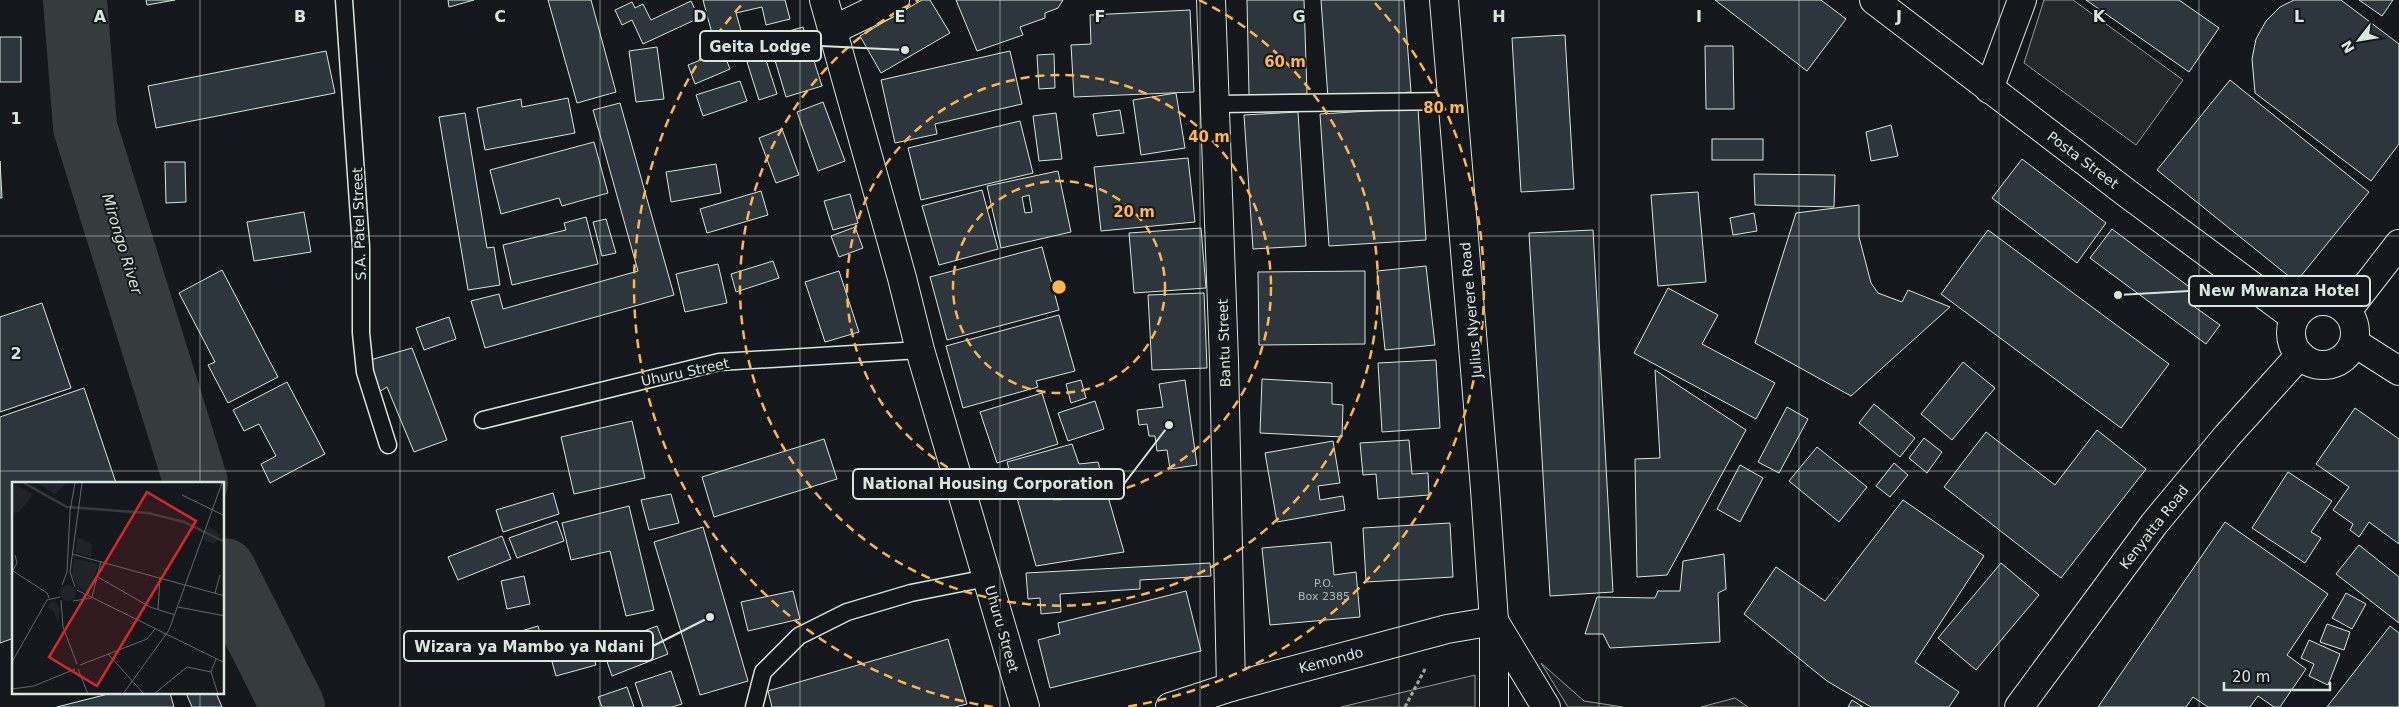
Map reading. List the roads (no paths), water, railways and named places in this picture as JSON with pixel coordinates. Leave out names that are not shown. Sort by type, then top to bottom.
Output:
[{"type":"main road","name":"Uhuru Street","points":[[824,0],[920,350],[1025,707]]},
{"type":"main road","points":[[833,30],[895,0]]},
{"type":"main road","name":"Bantu Street","points":[[1211,0],[1216,104],[1231,687]]},
{"type":"main road","name":"Julius Nyerere Road","points":[[1444,0],[1494,621],[1494,707]]},
{"type":"main road","name":"Posta Street","points":[[1874,0],[1989,89],[2294,317]]},
{"type":"main road","points":[[1989,89],[2022,0]]},
{"type":"main road","points":[[2347,311],[2399,244]]},
{"type":"main road","points":[[2316,301],[2328,301],[2347,311],[2354,321],[2356,332],[2355,343],[2350,353],[2341,361],[2331,365],[2320,366],[2309,362],[2300,355],[2294,346],[2291,334],[2294,317],[2306,306],[2316,301]]},
{"type":"main road","points":[[2355,343],[2399,371]]},
{"type":"main road","name":"Kenyatta Road","points":[[2019,707],[2154,524],[2227,436],[2300,355]]},
{"type":"main road","name":"Julius Nyerere Road","points":[[1494,621],[1546,707]]},
{"type":"main road","name":"Kemondo","points":[[1170,707],[1231,687],[1447,629],[1494,621]]},
{"type":"lane","name":"S.A. Patel Street","points":[[344,0],[361,247],[361,333],[365,372],[388,444]]},
{"type":"lane","points":[[1216,104],[1453,101]]},
{"type":"lane","name":"Uhuru Street","points":[[483,420],[719,362],[920,350]]},
{"type":"lane","points":[[754,707],[763,672],[799,636],[847,612],[911,593],[987,578]]},
{"type":"waterway","name":"Mirongo River","points":[[75,0],[85,127],[196,482]]},
{"type":"waterway","name":"Mirongo River","points":[[225,572],[293,707]]},
{"type":"place","name":"Geita Lodge","points":[[905,50]]},
{"type":"place","name":"New Mwanza Hotel","points":[[2118,295]]},
{"type":"place","name":"National Housing Corporation","points":[[1169,425]]},
{"type":"place","name":"Wizara ya Mambo ya Ndani","points":[[710,617]]}]
